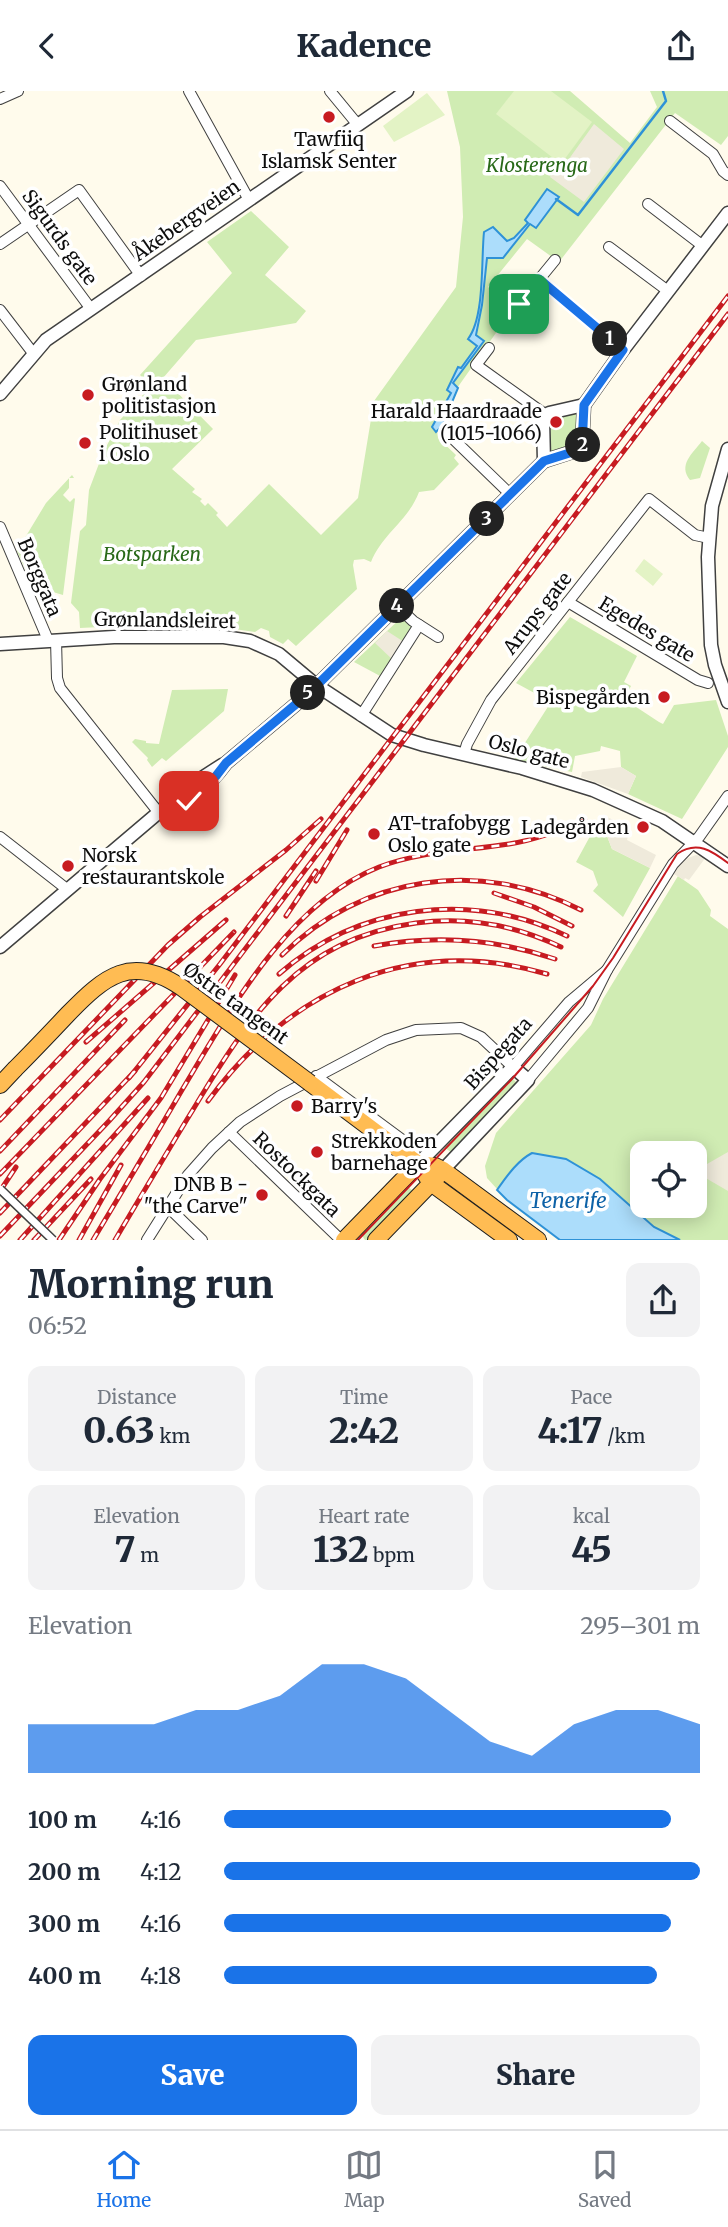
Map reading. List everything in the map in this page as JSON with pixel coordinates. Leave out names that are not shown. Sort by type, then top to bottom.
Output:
[{"type":"highway","name":"Østre tangent","points":[[0,1086],[98,985],[118,973],[144,970],[165,977],[181,987],[319,1084],[418,1164]]},
{"type":"highway","points":[[418,1164],[443,1170],[538,1240]]},
{"type":"highway","points":[[418,1164],[431,1183],[509,1240]]},
{"type":"highway","points":[[343,1240],[418,1164]]},
{"type":"highway","points":[[376,1240],[443,1170]]},
{"type":"street","points":[[0,99],[18,91]]},
{"type":"street","points":[[189,91],[249,200]]},
{"type":"street","points":[[330,91],[358,125]]},
{"type":"street","name":"Åkebergveien","points":[[0,394],[46,340],[407,91]]},
{"type":"street","points":[[670,121],[713,154],[728,175]]},
{"type":"street","name":"Sigurds gate","points":[[0,186],[91,309]]},
{"type":"street","points":[[0,244],[79,190],[141,275]]},
{"type":"street","points":[[648,204],[703,246]]},
{"type":"street","points":[[0,947],[200,778],[226,763],[317,685],[544,461],[579,450],[582,446],[584,405],[728,213]]},
{"type":"street","points":[[609,247],[668,291]]},
{"type":"street","points":[[519,304],[555,260]]},
{"type":"street","points":[[539,279],[623,350]]},
{"type":"street","points":[[0,310],[33,353]]},
{"type":"street","points":[[489,348],[476,365],[546,415]]},
{"type":"street","points":[[544,461],[543,420],[546,415],[584,405]]},
{"type":"street","points":[[446,432],[511,495]]},
{"type":"street","points":[[728,449],[716,489],[709,538],[710,645],[728,702]]},
{"type":"street","name":"Arups gate","points":[[464,754],[491,700],[649,499],[695,535],[709,538]]},
{"type":"street","name":"Borggata","points":[[0,527],[52,640]]},
{"type":"street","name":"Egedes gate","points":[[568,601],[698,680],[708,683]]},
{"type":"street","points":[[397,606],[438,637]]},
{"type":"street","points":[[361,716],[419,625]]},
{"type":"street","name":"Grønlandsleiret","points":[[0,644],[114,637],[241,639],[279,654],[317,685]]},
{"type":"street","points":[[52,640],[60,688],[159,813]]},
{"type":"street","name":"Oslo gate","points":[[317,685],[396,737],[554,777],[593,790],[662,821],[728,866]]},
{"type":"street","name":"Bispegata","points":[[443,1170],[528,1080],[584,1014],[607,970],[673,864],[695,842],[728,796]]},
{"type":"street","points":[[0,837],[68,890]]},
{"type":"street","name":"Bispegata","points":[[418,1164],[513,1066],[569,1002],[607,970]]},
{"type":"street","points":[[147,1240],[196,1165],[229,1132],[251,1114],[319,1084],[386,1040],[416,1030],[469,1030],[481,1037],[528,1080]]},
{"type":"street","name":"Rostockgata","points":[[229,1132],[343,1240]]},
{"type":"street","points":[[0,1189],[52,1240]]},
{"type":"street","points":[[167,1206],[202,1240]]},
{"type":"green space","name":"Botsparken","points":[[447,91],[570,91],[630,143],[657,107],[650,91],[728,91],[728,136],[721,145],[675,113],[559,262],[527,239],[488,287],[515,306],[436,418],[438,438],[456,455],[454,458],[459,464],[434,490],[419,492],[409,511],[382,543],[371,562],[364,559],[354,560],[357,589],[296,646],[288,639],[283,644],[270,637],[269,631],[261,628],[255,632],[220,627],[142,625],[80,628],[79,612],[71,603],[80,531],[86,525],[89,490],[103,453],[120,420],[151,386],[140,375],[232,273],[207,242],[251,211],[289,247],[265,275],[306,311],[296,323],[196,340],[163,378],[213,429],[172,469],[195,489],[192,492],[202,499],[200,501],[205,506],[208,503],[218,513],[216,515],[227,527],[269,484],[321,535],[358,498],[374,401],[456,287],[463,217],[460,147]]},
{"type":"green space","points":[[514,91],[551,91],[592,122],[561,164],[496,114]]},
{"type":"green space","points":[[427,93],[445,115],[394,142],[383,126]]},
{"type":"green space","points":[[579,414],[577,446],[553,455],[548,452],[551,422],[557,417]]},
{"type":"green space","points":[[702,441],[710,448],[700,478],[690,480],[685,469],[686,464]]},
{"type":"green space","name":"Botsparken","points":[[69,478],[69,488],[63,495],[70,502],[75,499],[63,595],[53,592],[42,571],[37,574],[45,592],[40,601],[17,551],[46,503]]},
{"type":"green space","points":[[644,559],[663,574],[653,586],[635,571]]},
{"type":"green space","points":[[402,617],[413,627],[382,677],[354,662]]},
{"type":"green space","points":[[570,617],[637,656],[624,682],[631,686],[624,699],[659,722],[663,724],[674,705],[716,700],[728,736],[728,747],[682,819],[628,794],[636,776],[621,767],[620,751],[601,746],[600,751],[575,756],[572,772],[514,760],[551,702],[516,683]]},
{"type":"green space","points":[[228,689],[224,711],[166,761],[162,758],[152,767],[148,758],[132,742],[135,739],[159,744],[172,690]]},
{"type":"green space","points":[[600,818],[612,849],[650,868],[623,917],[593,891],[598,885],[593,871],[576,862]]},
{"type":"green space","points":[[678,876],[698,890],[711,910],[710,916],[728,929],[728,1240],[560,1240],[507,1200],[487,1178],[485,1166],[496,1133],[591,1025],[603,999]]},
{"type":"green space","points":[[509,1075],[518,1084],[455,1155],[441,1145]]},
{"type":"green space","points":[[407,1186],[413,1191],[370,1240],[365,1240],[361,1234]]},
{"type":"shaded area","points":[[594,124],[624,149],[584,202],[550,177],[553,172],[561,170]]},
{"type":"shaded area","points":[[387,631],[404,642],[393,660],[375,643]]},
{"type":"shaded area","points":[[621,767],[636,776],[628,794],[581,777],[582,772]]},
{"type":"shaded area","points":[[605,816],[630,828],[627,840],[656,855],[650,868],[612,849],[600,818]]},
{"type":"shaded area","points":[[696,855],[706,857],[689,880],[672,873],[683,860]]},
{"type":"shaded area","points":[[728,1152],[728,1191],[707,1179],[707,1164]]},
{"type":"water","points":[[547,189],[559,197],[536,228],[530,224],[503,258],[487,258],[476,335],[484,341],[453,383],[458,388],[442,426],[436,432],[432,427],[451,393],[447,390],[458,367],[461,368],[477,346],[468,339],[480,303],[484,232],[493,227],[507,241],[514,238],[528,223],[525,220]]},
{"type":"water","name":"Tenerife","points":[[532,1153],[566,1159],[600,1179],[630,1206],[630,1218],[644,1218],[654,1227],[680,1240],[560,1240],[497,1190]]},
{"type":"waterway","points":[[556,199],[578,215],[666,101],[663,91]]},
{"type":"tram line","points":[[358,1240],[512,1079],[593,986],[677,854],[691,848],[704,849],[728,863]]},
{"type":"railway","points":[[129,1078],[220,964],[728,296]]},
{"type":"railway","points":[[0,1236],[144,1082],[728,314]]},
{"type":"railway","points":[[0,1120],[168,945],[321,819]]},
{"type":"railway","points":[[93,1240],[241,994],[289,932],[317,906],[346,884],[379,867],[427,855],[519,842],[585,820]]},
{"type":"railway","points":[[316,881],[347,830]]},
{"type":"railway","points":[[286,916],[316,871]]},
{"type":"railway","points":[[282,955],[314,928],[348,907],[385,892],[424,883],[464,880],[503,884],[543,894],[581,910]]},
{"type":"railway","points":[[494,893],[534,907],[572,926]]},
{"type":"railway","points":[[279,974],[310,950],[344,932],[380,919],[417,911],[455,909],[493,913],[530,922],[567,936]]},
{"type":"railway","points":[[86,1042],[226,920]]},
{"type":"railway","points":[[115,1240],[236,1042],[282,987],[309,964],[340,946],[375,932],[435,921],[490,924],[526,933],[561,947]]},
{"type":"railway","points":[[0,1174],[234,932]]},
{"type":"railway","points":[[374,946],[420,941],[466,941],[511,947],[555,959]]},
{"type":"railway","points":[[208,1101],[240,1062],[276,1028],[315,1001],[357,980],[401,967],[448,961],[496,963],[547,974]]},
{"type":"railway","points":[[59,1240],[100,1179],[161,1098],[235,975]]},
{"type":"railway","points":[[0,1151],[125,1020]]},
{"type":"railway","points":[[0,1213],[135,1071]]},
{"type":"railway","points":[[20,1240],[148,1098]]},
{"type":"railway","points":[[79,1240],[121,1165]]},
{"type":"railway","points":[[0,1191],[16,1167]]},
{"type":"railway","points":[[34,1240],[91,1179]]},
{"type":"place","name":"Tawfiiq Islamsk Senter","points":[[329,117]]},
{"type":"place","name":"Grønland politistasjon","points":[[88,395]]},
{"type":"place","name":"Harald Haardraade (1015-1066)","points":[[556,422]]},
{"type":"place","name":"Politihuset i Oslo","points":[[85,443]]},
{"type":"place","name":"Bispegården","points":[[664,697]]},
{"type":"place","name":"Ladegården","points":[[643,827]]},
{"type":"place","name":"AT-trafobygg Oslo gate","points":[[374,834]]},
{"type":"place","name":"Norsk restaurantskole","points":[[68,866]]},
{"type":"place","name":"Barry's","points":[[297,1106]]},
{"type":"place","name":"Strekkoden barnehage","points":[[317,1152]]},
{"type":"place","name":"DNB B - \"the Carve\"","points":[[262,1195]]},
{"type":"route","points":[[189,801],[226,763],[308,694],[544,461],[579,450],[582,446],[584,405],[623,350],[539,279],[519,304]]},
{"type":"park label","name":"Klosterenga","points":[[537,165]]}]
